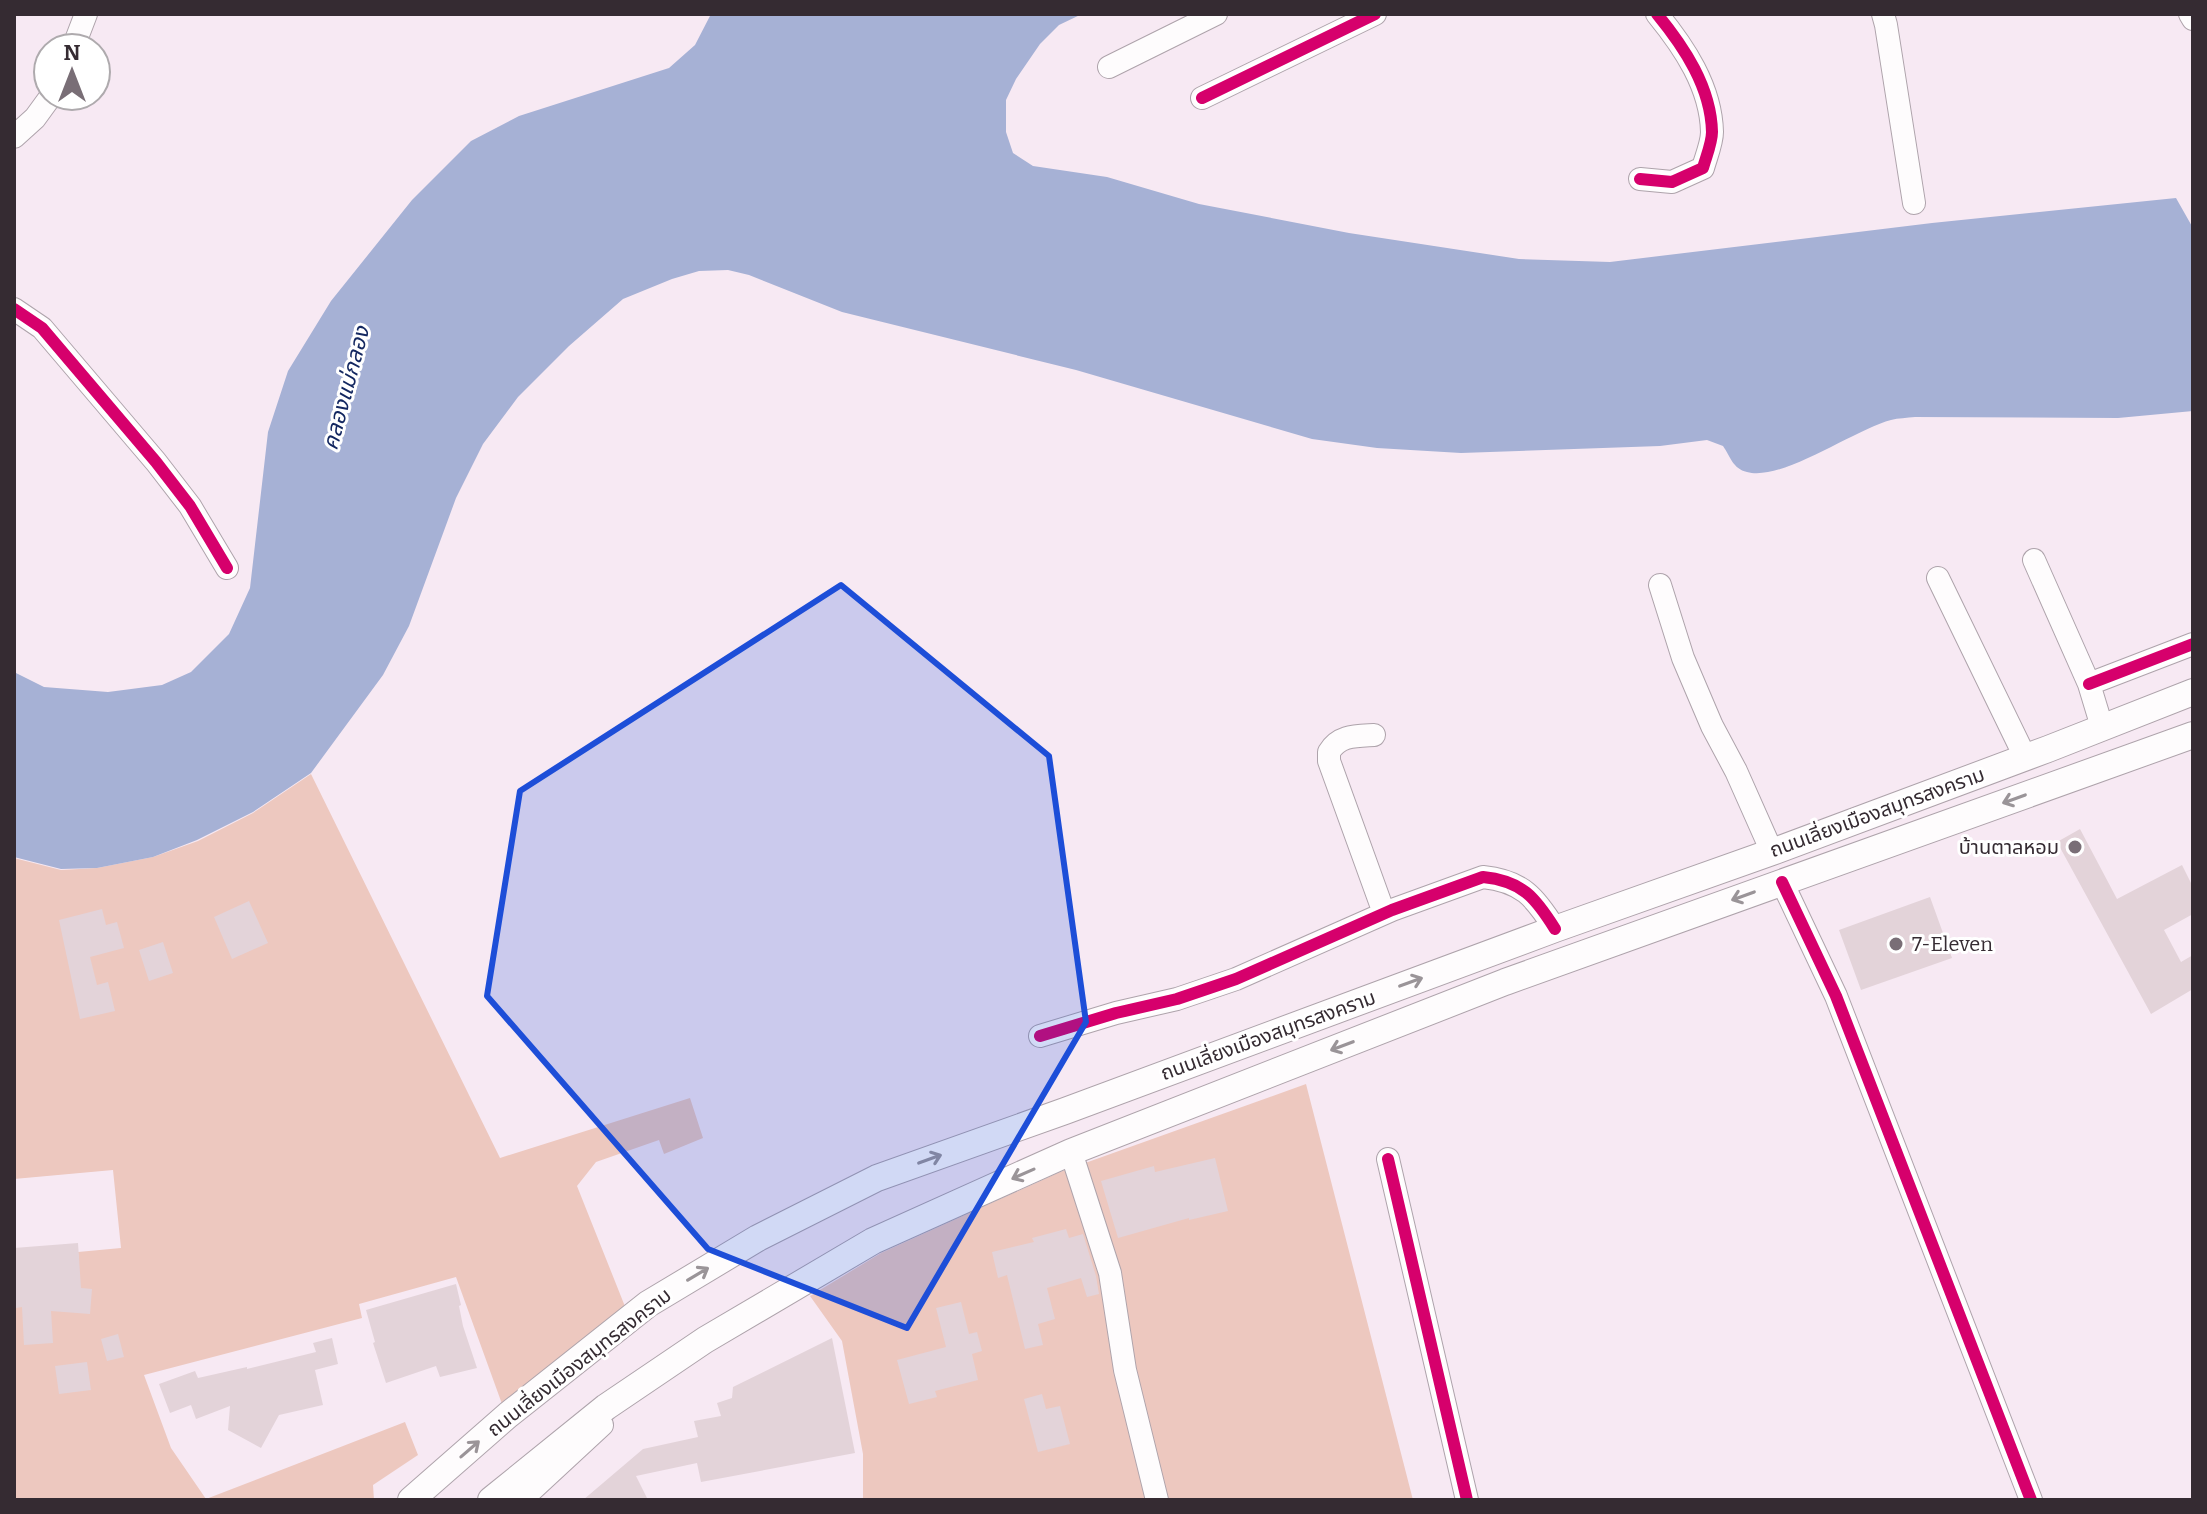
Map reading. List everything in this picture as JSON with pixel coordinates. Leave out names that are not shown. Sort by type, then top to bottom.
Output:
[{"type":"main road","name":"ถนนเลี่ยงเมืองสมุทรสงคราม","points":[[411,1500],[508,1415],[648,1304],[758,1238],[877,1178],[1772,852],[2193,692]]},
{"type":"main road","points":[[2102,727],[2091,740],[2091,749],[2096,758],[2103,762],[2117,762]]},
{"type":"main road","name":"ถนนเลี่ยงเมืองสมุทรสงคราม","points":[[491,1500],[606,1407],[705,1340],[873,1241],[1071,1152],[1505,982],[2193,735]]},
{"type":"main road","points":[[2036,753],[2062,752],[2070,764],[2066,781]]},
{"type":"street","points":[[1109,67],[1216,14]]},
{"type":"street","points":[[1202,98],[1375,14]]},
{"type":"street","points":[[1640,179],[1672,182],[1703,168],[1713,134],[1705,93],[1694,67],[1657,14]]},
{"type":"street","points":[[1883,14],[1914,203]]},
{"type":"street","points":[[14,137],[39,112]]},
{"type":"street","points":[[14,309],[42,328],[156,462],[190,506],[227,568]]},
{"type":"street","points":[[2034,560],[2089,684],[2102,727]]},
{"type":"street","points":[[1938,578],[2036,753]]},
{"type":"street","points":[[1660,585],[1683,658],[1772,852]]},
{"type":"street","points":[[2089,684],[2193,644]]},
{"type":"street","points":[[1374,735],[1339,740],[1329,752],[1329,761],[1384,913]]},
{"type":"street","points":[[1040,1036],[1177,999],[1236,979],[1384,913],[1483,877],[1510,883],[1530,895],[1539,902],[1555,929]]},
{"type":"street","points":[[1782,882],[1836,996],[2031,1500]]},
{"type":"street","points":[[1071,1152],[1110,1273],[1125,1370],[1157,1500]]},
{"type":"street","points":[[1388,1159],[1467,1500]]},
{"type":"street","points":[[521,1500],[610,1417],[705,1340]]},
{"type":"highlighted area","points":[[841,585],[1049,756],[1086,1022],[907,1328],[708,1249],[487,996],[520,791]]},
{"type":"shaded area","points":[[311,774],[500,1158],[690,1098],[703,1138],[664,1154],[659,1140],[596,1162],[577,1186],[630,1319],[506,1415],[456,1277],[359,1304],[362,1318],[144,1375],[171,1448],[206,1499],[405,1422],[418,1455],[373,1485],[374,1500],[14,1500],[14,1269],[79,1263],[78,1252],[121,1248],[113,1170],[14,1179],[14,858],[61,870],[97,868],[153,857],[198,841],[253,813]]},
{"type":"shaded area","points":[[1306,1084],[1413,1500],[863,1500],[863,1454],[842,1341],[810,1296],[881,1253],[1060,1172]]},
{"type":"water","name":"คลองแม่กลอง","points":[[711,14],[1082,14],[1059,25],[1040,44],[1006,100],[1006,132],[1013,153],[1033,166],[1107,177],[1199,204],[1349,233],[1519,259],[1610,262],[1932,223],[2176,198],[2193,228],[2193,411],[2118,418],[1897,419],[1876,425],[1798,462],[1762,473],[1738,468],[1723,446],[1707,440],[1660,446],[1461,453],[1377,448],[1312,439],[1076,370],[842,312],[749,275],[728,270],[699,271],[623,299],[569,346],[518,397],[483,444],[456,498],[409,626],[383,675],[311,773],[253,812],[197,840],[153,857],[97,868],[61,869],[14,857],[14,672],[44,687],[108,692],[162,685],[191,672],[229,634],[250,588],[268,432],[288,371],[331,301],[412,200],[471,141],[519,116],[669,68],[695,45]]},
{"type":"building","points":[[2080,829],[2117,899],[2182,865],[2193,887],[2193,914],[2164,930],[2181,962],[2193,955],[2193,989],[2151,1014],[2057,842]]},
{"type":"building","name":"7-Eleven","points":[[1930,897],[1952,958],[1861,990],[1839,930]]},
{"type":"building","points":[[249,901],[268,943],[232,959],[214,917]]},
{"type":"building","points":[[102,909],[106,925],[117,922],[124,948],[90,957],[97,985],[108,982],[115,1011],[80,1019],[59,920]]},
{"type":"building","points":[[163,942],[173,973],[149,981],[139,950]]},
{"type":"building","points":[[1215,1158],[1228,1211],[1189,1218],[1118,1238],[1101,1181],[1154,1166],[1155,1172]]},
{"type":"building","points":[[1066,1229],[1069,1238],[1083,1234],[1099,1294],[1087,1297],[1081,1278],[1047,1288],[1055,1319],[1038,1324],[1043,1345],[1025,1349],[1007,1275],[998,1278],[992,1252],[1034,1242],[1032,1238]]},
{"type":"building","points":[[78,1243],[81,1288],[92,1289],[90,1314],[51,1311],[53,1343],[24,1345],[22,1307],[16,1308],[14,1248]]},
{"type":"building","points":[[456,1284],[463,1326],[477,1368],[440,1377],[436,1366],[386,1383],[366,1310]]},
{"type":"building","points":[[961,1302],[969,1334],[977,1332],[982,1351],[972,1354],[978,1380],[935,1391],[937,1397],[909,1404],[897,1360],[946,1347],[936,1308]]},
{"type":"building","points":[[118,1334],[124,1357],[107,1361],[101,1339]]},
{"type":"building","points":[[332,1338],[338,1364],[315,1370],[323,1405],[279,1415],[261,1448],[228,1430],[230,1406],[196,1419],[191,1405],[170,1413],[159,1384],[195,1371],[198,1378],[316,1352],[313,1343]]},
{"type":"building","points":[[832,1338],[855,1453],[701,1482],[697,1463],[636,1476],[648,1500],[583,1500],[643,1449],[698,1437],[694,1421],[721,1416],[717,1403],[732,1398],[733,1387]]},
{"type":"building","points":[[87,1362],[91,1390],[59,1394],[55,1366]]},
{"type":"building","points":[[1042,1394],[1046,1409],[1060,1406],[1070,1444],[1038,1452],[1024,1399]]},
{"type":"cycle path","points":[[1202,98],[1375,14]]},
{"type":"cycle path","points":[[1640,179],[1672,182],[1703,168],[1712,136],[1707,99],[1694,68],[1657,14]]},
{"type":"cycle path","points":[[14,309],[42,328],[156,462],[190,506],[227,568]]},
{"type":"cycle path","points":[[2089,684],[2193,644]]},
{"type":"cycle path","points":[[1040,1036],[1177,999],[1236,979],[1392,910],[1483,877],[1508,882],[1526,892],[1555,929]]},
{"type":"cycle path","points":[[1782,882],[1836,996],[2031,1500]]},
{"type":"cycle path","points":[[1388,1159],[1467,1500]]},
{"type":"place","name":"บ้านตาลหอม","points":[[2075,847]]},
{"type":"place","name":"7-Eleven","points":[[1896,944]]}]
